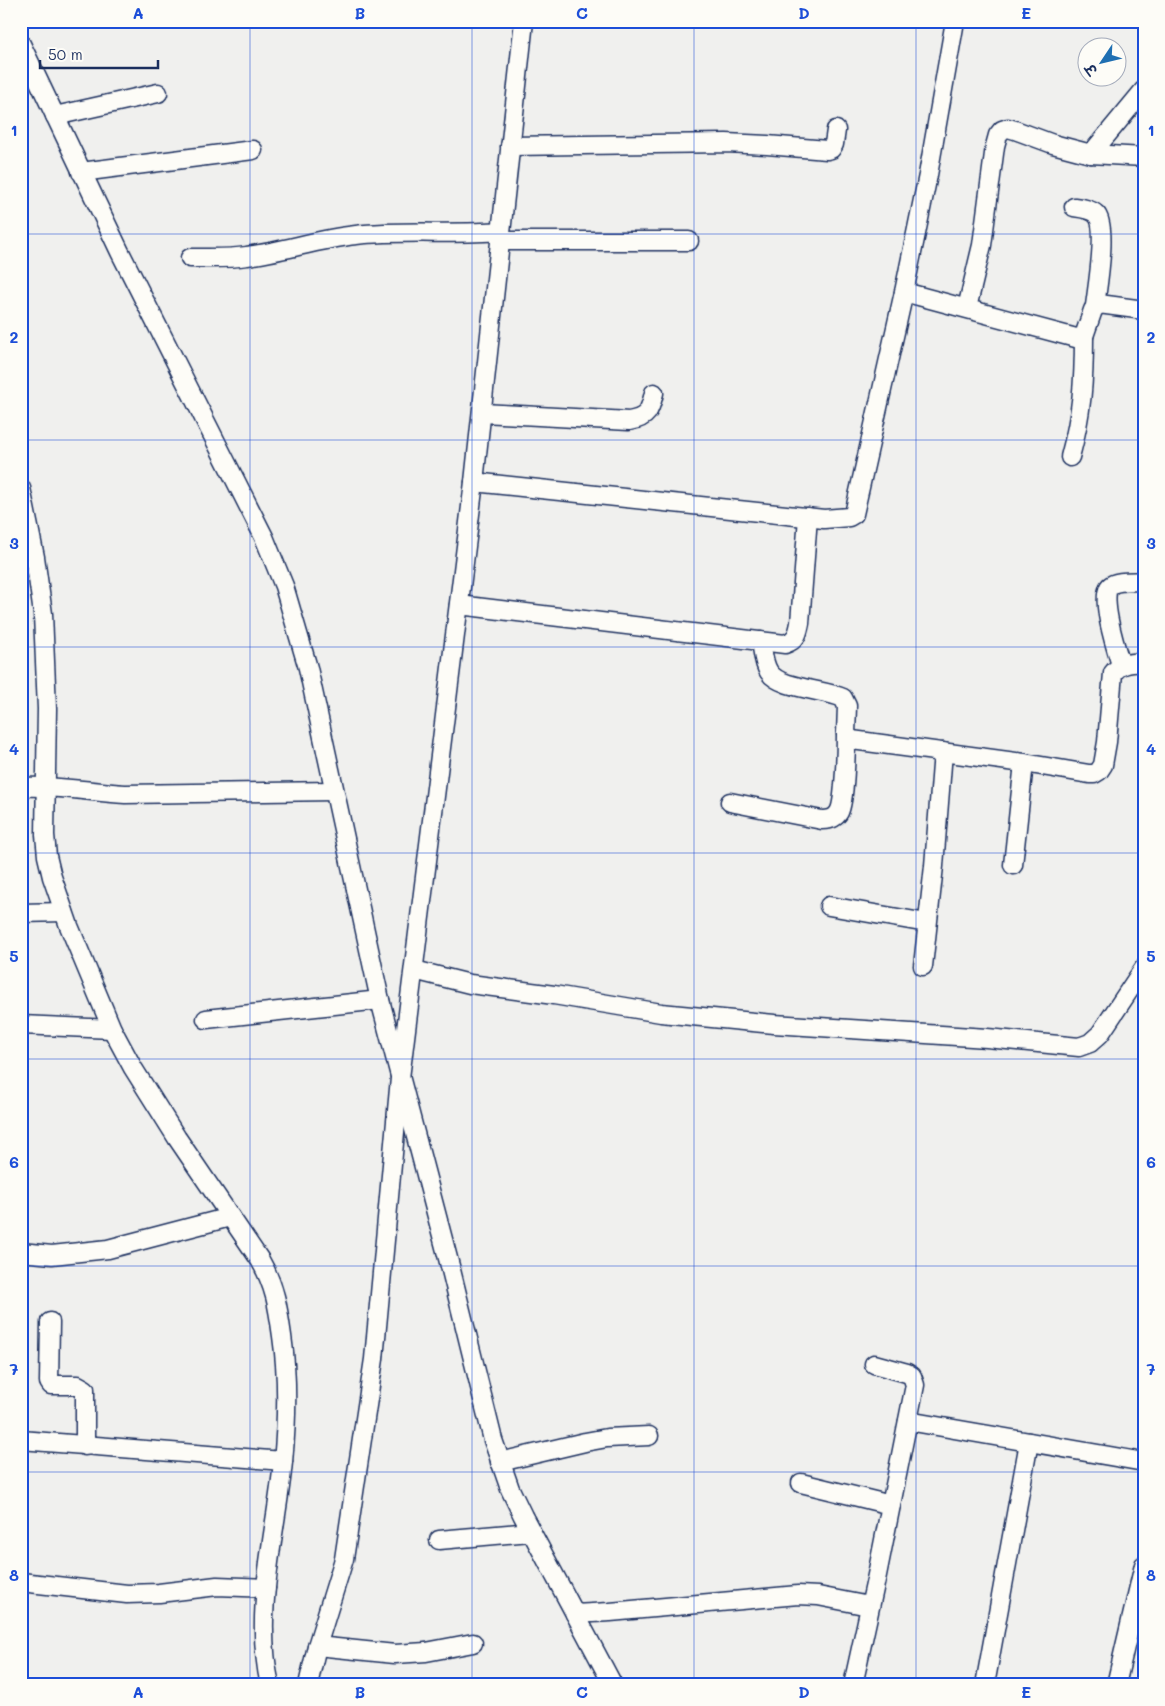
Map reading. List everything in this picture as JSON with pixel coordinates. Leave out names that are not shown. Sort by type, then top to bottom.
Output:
[{"type":"street","points":[[308,1685],[317,1646],[344,1558],[374,1359],[400,1078],[474,482],[524,21]]},
{"type":"street","points":[[474,482],[808,517],[849,517],[854,514],[857,509],[928,175],[955,21]]},
{"type":"street","points":[[21,44],[120,252],[222,452],[276,565],[294,616],[308,668],[380,1000],[500,1462],[510,1489],[531,1532],[613,1685]]},
{"type":"street","points":[[1091,154],[1144,90]]},
{"type":"street","points":[[55,116],[158,93]]},
{"type":"street","points":[[967,308],[982,245],[995,146],[998,135],[1002,130],[1008,128],[1016,130],[1053,144],[1091,154],[1144,157]]},
{"type":"street","points":[[510,146],[726,143],[827,150],[831,149],[834,144],[836,130]]},
{"type":"street","points":[[81,172],[253,150]]},
{"type":"street","points":[[1070,457],[1081,413],[1084,336],[1095,306],[1102,247],[1102,227],[1096,214],[1074,206]]},
{"type":"street","points":[[190,258],[248,256],[331,238],[400,232],[689,241]]},
{"type":"street","points":[[904,292],[1076,338],[1084,336]]},
{"type":"street","points":[[1095,306],[1103,303],[1144,310]]},
{"type":"street","points":[[482,413],[638,420],[647,414],[654,393]]},
{"type":"street","points":[[21,488],[28,558],[43,614],[47,708],[45,785],[47,856],[64,912],[112,1029],[133,1068],[156,1107],[264,1267],[276,1298],[285,1356],[286,1393],[284,1461],[266,1588],[266,1667],[270,1685]]},
{"type":"street","points":[[459,605],[786,644],[793,642],[798,634],[808,517]]},
{"type":"street","points":[[1121,665],[1107,610],[1107,590],[1110,585],[1116,583],[1144,581]]},
{"type":"street","points":[[730,802],[822,820],[829,820],[840,811],[844,779],[846,734],[846,706],[843,698],[792,685],[773,676],[765,665],[761,641]]},
{"type":"street","points":[[846,734],[852,740],[1094,774],[1099,771],[1102,765],[1106,742],[1111,681],[1116,668],[1121,665],[1144,662]]},
{"type":"street","points":[[923,966],[934,866],[943,752]]},
{"type":"street","points":[[1013,865],[1024,763]]},
{"type":"street","points":[[21,786],[45,785],[91,792],[125,794],[334,791]]},
{"type":"street","points":[[829,906],[927,923]]},
{"type":"street","points":[[21,913],[64,912]]},
{"type":"street","points":[[414,970],[470,984],[554,995],[662,1013],[774,1024],[987,1038],[1079,1047],[1090,1043],[1100,1034],[1144,968]]},
{"type":"street","points":[[206,1019],[380,1000]]},
{"type":"street","points":[[21,1025],[112,1029]]},
{"type":"street","points":[[21,1252],[52,1255],[108,1249],[230,1217]]},
{"type":"street","points":[[50,1322],[49,1382],[56,1385],[78,1385],[85,1389],[85,1446]]},
{"type":"street","points":[[853,1685],[915,1385],[914,1380],[907,1373],[874,1364]]},
{"type":"street","points":[[908,1422],[1144,1462]]},
{"type":"street","points":[[500,1462],[606,1438],[649,1436]]},
{"type":"street","points":[[21,1440],[284,1461]]},
{"type":"street","points":[[985,1685],[1030,1442]]},
{"type":"street","points":[[801,1483],[891,1505]]},
{"type":"street","points":[[439,1540],[531,1532]]},
{"type":"street","points":[[1116,1685],[1144,1565]]},
{"type":"street","points":[[21,1582],[127,1594],[159,1593],[217,1586],[266,1588]]},
{"type":"street","points":[[575,1614],[798,1595],[818,1596],[869,1606]]},
{"type":"street","points":[[317,1646],[395,1654],[426,1652],[473,1643]]}]
